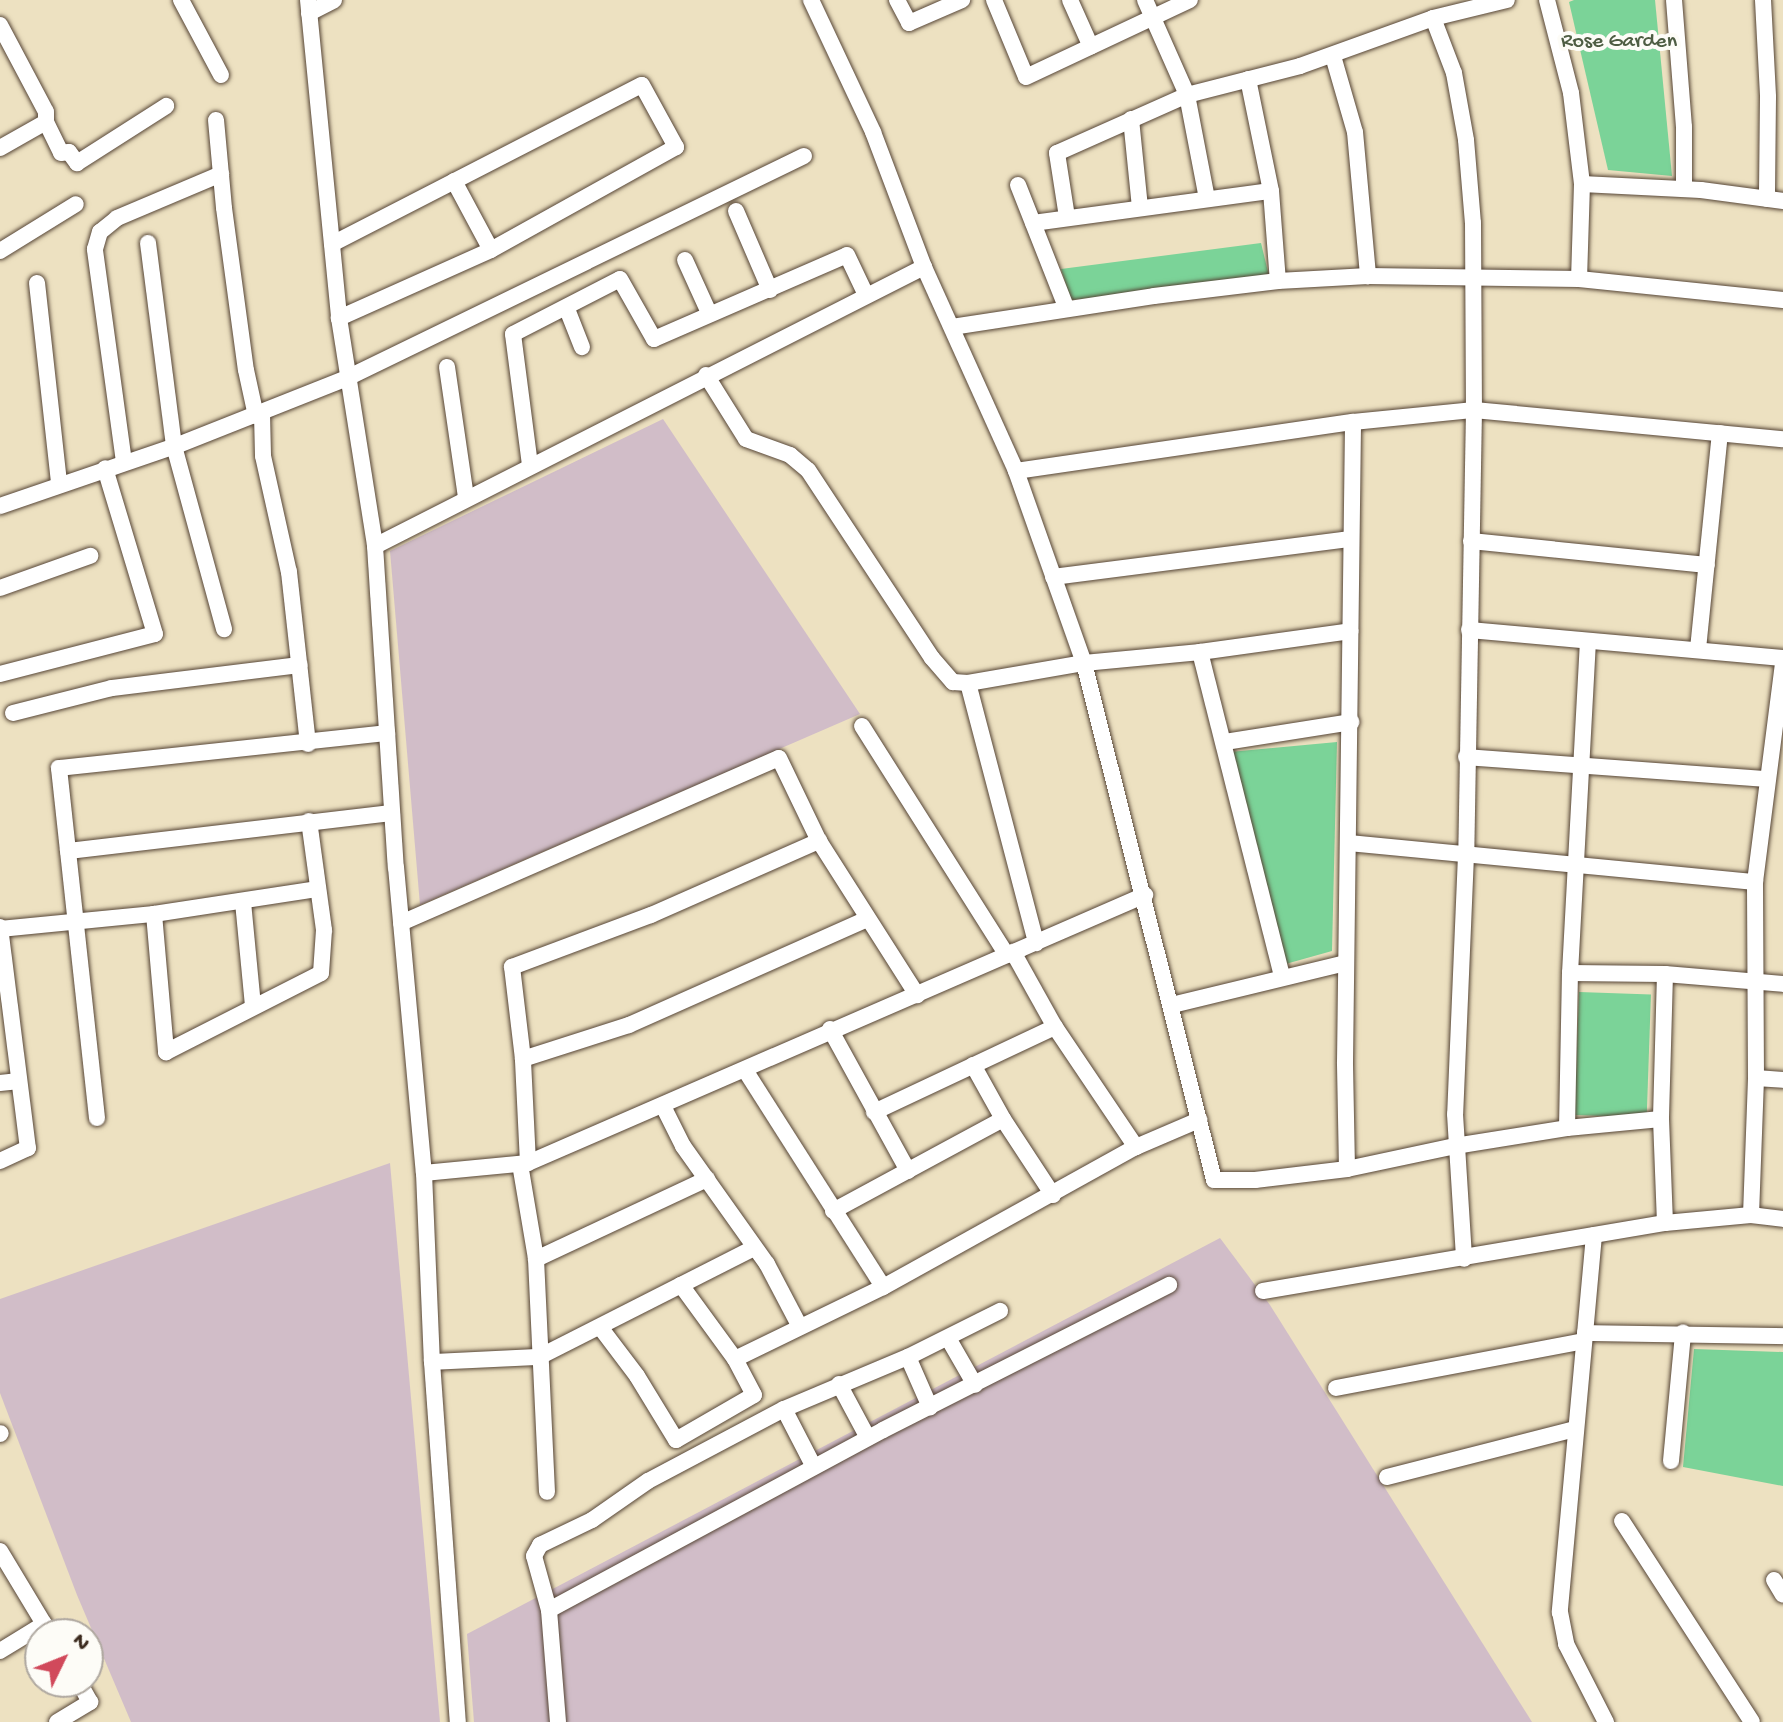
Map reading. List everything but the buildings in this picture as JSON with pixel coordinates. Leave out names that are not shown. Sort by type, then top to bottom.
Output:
[{"type":"street","points":[[181,0],[221,75]]},
{"type":"street","points":[[334,0],[309,6],[339,318],[375,546],[392,813],[424,1173],[432,1362],[458,1722]]},
{"type":"street","points":[[811,0],[873,132],[924,267],[1016,471],[1084,663],[1145,895],[1214,1180],[1255,1180],[1347,1169],[1455,1146],[1567,1128],[1661,1119]]},
{"type":"street","points":[[897,0],[909,23],[962,0]]},
{"type":"street","points":[[994,0],[1026,77],[1190,0]]},
{"type":"street","points":[[1070,0],[1091,47]]},
{"type":"street","points":[[1145,0],[1187,95],[1207,199]]},
{"type":"street","points":[[1067,217],[1057,153],[1187,95],[1333,56],[1433,18],[1507,0]]},
{"type":"street","points":[[1547,0],[1571,93],[1582,184],[1579,279]]},
{"type":"street","points":[[1674,0],[1684,127],[1684,189]]},
{"type":"street","points":[[1582,184],[1684,189],[1775,200],[1775,98],[1763,0]]},
{"type":"street","points":[[1433,18],[1454,73],[1466,140],[1474,275],[1466,855],[1459,960],[1455,1146],[1464,1259]]},
{"type":"street","points":[[1,29],[46,112],[46,122],[61,153],[69,152],[77,163],[166,106]]},
{"type":"street","points":[[1333,56],[1355,132],[1368,276]]},
{"type":"street","points":[[1248,79],[1271,191],[1278,281]]},
{"type":"street","points":[[332,244],[642,85],[676,147],[491,250],[339,318]]},
{"type":"street","points":[[1131,119],[1140,208]]},
{"type":"street","points":[[216,120],[246,370],[259,415],[263,456],[289,572],[308,744]]},
{"type":"street","points":[[0,148],[46,122]]},
{"type":"street","points":[[0,506],[259,415],[347,378],[804,156]]},
{"type":"street","points":[[124,462],[95,249],[100,232],[117,218],[221,174]]},
{"type":"street","points":[[454,181],[491,250]]},
{"type":"street","points":[[1018,185],[1066,307]]},
{"type":"street","points":[[1033,223],[1271,191]]},
{"type":"street","points":[[0,251],[76,204]]},
{"type":"street","points":[[736,211],[770,290]]},
{"type":"street","points":[[148,243],[174,446],[224,629]]},
{"type":"street","points":[[530,465],[513,334],[567,309],[620,279],[654,339],[847,255],[866,295]]},
{"type":"street","points":[[685,260],[709,313]]},
{"type":"street","points":[[375,546],[706,375],[924,267]]},
{"type":"street","points":[[952,327],[1066,307],[1278,281],[1368,276],[1474,275],[1579,279],[1783,300]]},
{"type":"street","points":[[37,283],[59,483]]},
{"type":"street","points":[[567,309],[582,347]]},
{"type":"street","points":[[447,367],[466,498]]},
{"type":"street","points":[[706,375],[746,439],[790,455],[808,470],[945,675],[953,682],[968,683],[1084,663],[1200,652],[1351,631]]},
{"type":"street","points":[[1016,471],[1353,422],[1474,410],[1783,439]]},
{"type":"street","points":[[1347,1169],[1345,963],[1351,722],[1353,422]]},
{"type":"street","points":[[1698,649],[1720,433]]},
{"type":"street","points":[[0,674],[155,634],[105,468]]},
{"type":"street","points":[[1053,577],[1351,539]]},
{"type":"street","points":[[1471,541],[1707,565]]},
{"type":"street","points":[[0,588],[90,556]]},
{"type":"street","points":[[1469,630],[1698,649],[1783,660],[1755,882],[1756,1078],[1751,1215]]},
{"type":"street","points":[[1567,1128],[1570,973],[1588,641]]},
{"type":"street","points":[[1200,652],[1282,976]]},
{"type":"street","points":[[13,713],[112,688],[300,665]]},
{"type":"street","points":[[968,683],[1036,943]]},
{"type":"street","points":[[1225,742],[1351,722]]},
{"type":"street","points":[[862,726],[1055,1027],[1136,1147]]},
{"type":"street","points":[[97,1118],[59,768],[308,744],[387,733]]},
{"type":"street","points":[[1466,757],[1582,763],[1766,779]]},
{"type":"street","points":[[401,923],[779,758],[819,841],[917,995]]},
{"type":"street","points":[[68,851],[392,813]]},
{"type":"street","points":[[154,914],[166,1052],[321,973],[324,930],[309,821]]},
{"type":"street","points":[[547,1492],[536,1259],[524,1164],[523,1059],[512,967],[651,915],[819,841]]},
{"type":"street","points":[[1349,843],[1755,882]]},
{"type":"street","points":[[0,1161],[28,1148],[5,1004],[0,928],[154,914],[318,889]]},
{"type":"street","points":[[424,1173],[524,1164],[1145,895]]},
{"type":"street","points":[[243,902],[253,1006]]},
{"type":"street","points":[[523,1059],[629,1025],[867,919]]},
{"type":"street","points":[[1172,1005],[1345,963]]},
{"type":"street","points":[[1570,973],[1665,974],[1783,984]]},
{"type":"street","points":[[1665,974],[1661,1119],[1665,1223]]},
{"type":"street","points":[[874,1112],[1055,1027]]},
{"type":"street","points":[[830,1029],[908,1171]]},
{"type":"street","points":[[973,1065],[1003,1119],[1053,1195]]},
{"type":"street","points":[[745,1070],[883,1287]]},
{"type":"street","points":[[1756,1078],[1783,1080]]},
{"type":"street","points":[[0,1083],[19,1081]]},
{"type":"street","points":[[663,1106],[683,1146],[752,1249],[767,1264],[799,1325]]},
{"type":"street","points":[[833,1211],[1003,1119]]},
{"type":"street","points":[[735,1359],[799,1325],[883,1287],[1136,1147],[1199,1120]]},
{"type":"street","points":[[536,1259],[707,1179]]},
{"type":"street","points":[[1263,1291],[1665,1223],[1751,1215],[1783,1219]]},
{"type":"street","points":[[1594,1235],[1560,1612],[1566,1644],[1606,1722]]},
{"type":"street","points":[[432,1362],[539,1357],[752,1249]]},
{"type":"street","points":[[600,1327],[637,1376],[676,1440],[754,1395],[735,1359],[681,1285]]},
{"type":"street","points":[[549,1610],[868,1438],[1169,1285]]},
{"type":"street","points":[[558,1722],[549,1610],[534,1556],[540,1545],[592,1520],[648,1481],[784,1409],[908,1357],[1000,1311]]},
{"type":"street","points":[[1671,1461],[1683,1333]]},
{"type":"street","points":[[1336,1388],[1584,1337],[1683,1333],[1783,1336]]},
{"type":"street","points":[[948,1338],[975,1385]]},
{"type":"street","points":[[908,1357],[930,1407]]},
{"type":"street","points":[[839,1384],[868,1438]]},
{"type":"street","points":[[784,1409],[814,1467]]},
{"type":"street","points":[[1387,1477],[1575,1429]]},
{"type":"street","points":[[1622,1521],[1752,1722]]},
{"type":"street","points":[[2,1556],[40,1618]]},
{"type":"street","points":[[0,1651],[24,1640]]},
{"type":"street","points":[[57,1722],[90,1702],[88,1698]]},
{"type":"shaded area","points":[[663,419],[860,714],[420,905],[390,551]]},
{"type":"shaded area","points":[[390,1163],[440,1722],[131,1722],[104,1658],[104,1618],[87,1618],[0,1393],[0,1299]]},
{"type":"shaded area","points":[[1220,1238],[1270,1305],[1532,1722],[474,1722],[467,1634]]},
{"type":"green space","name":"Rose Garden","points":[[1655,0],[1672,176],[1608,170],[1569,2]]},
{"type":"green space","points":[[1261,243],[1270,280],[1071,300],[1061,269]]},
{"type":"green space","points":[[1337,742],[1332,951],[1282,965],[1230,752]]},
{"type":"green space","points":[[1579,992],[1651,995],[1647,1117],[1575,1115]]},
{"type":"green space","points":[[1694,1349],[1783,1352],[1783,1486],[1683,1467]]}]
